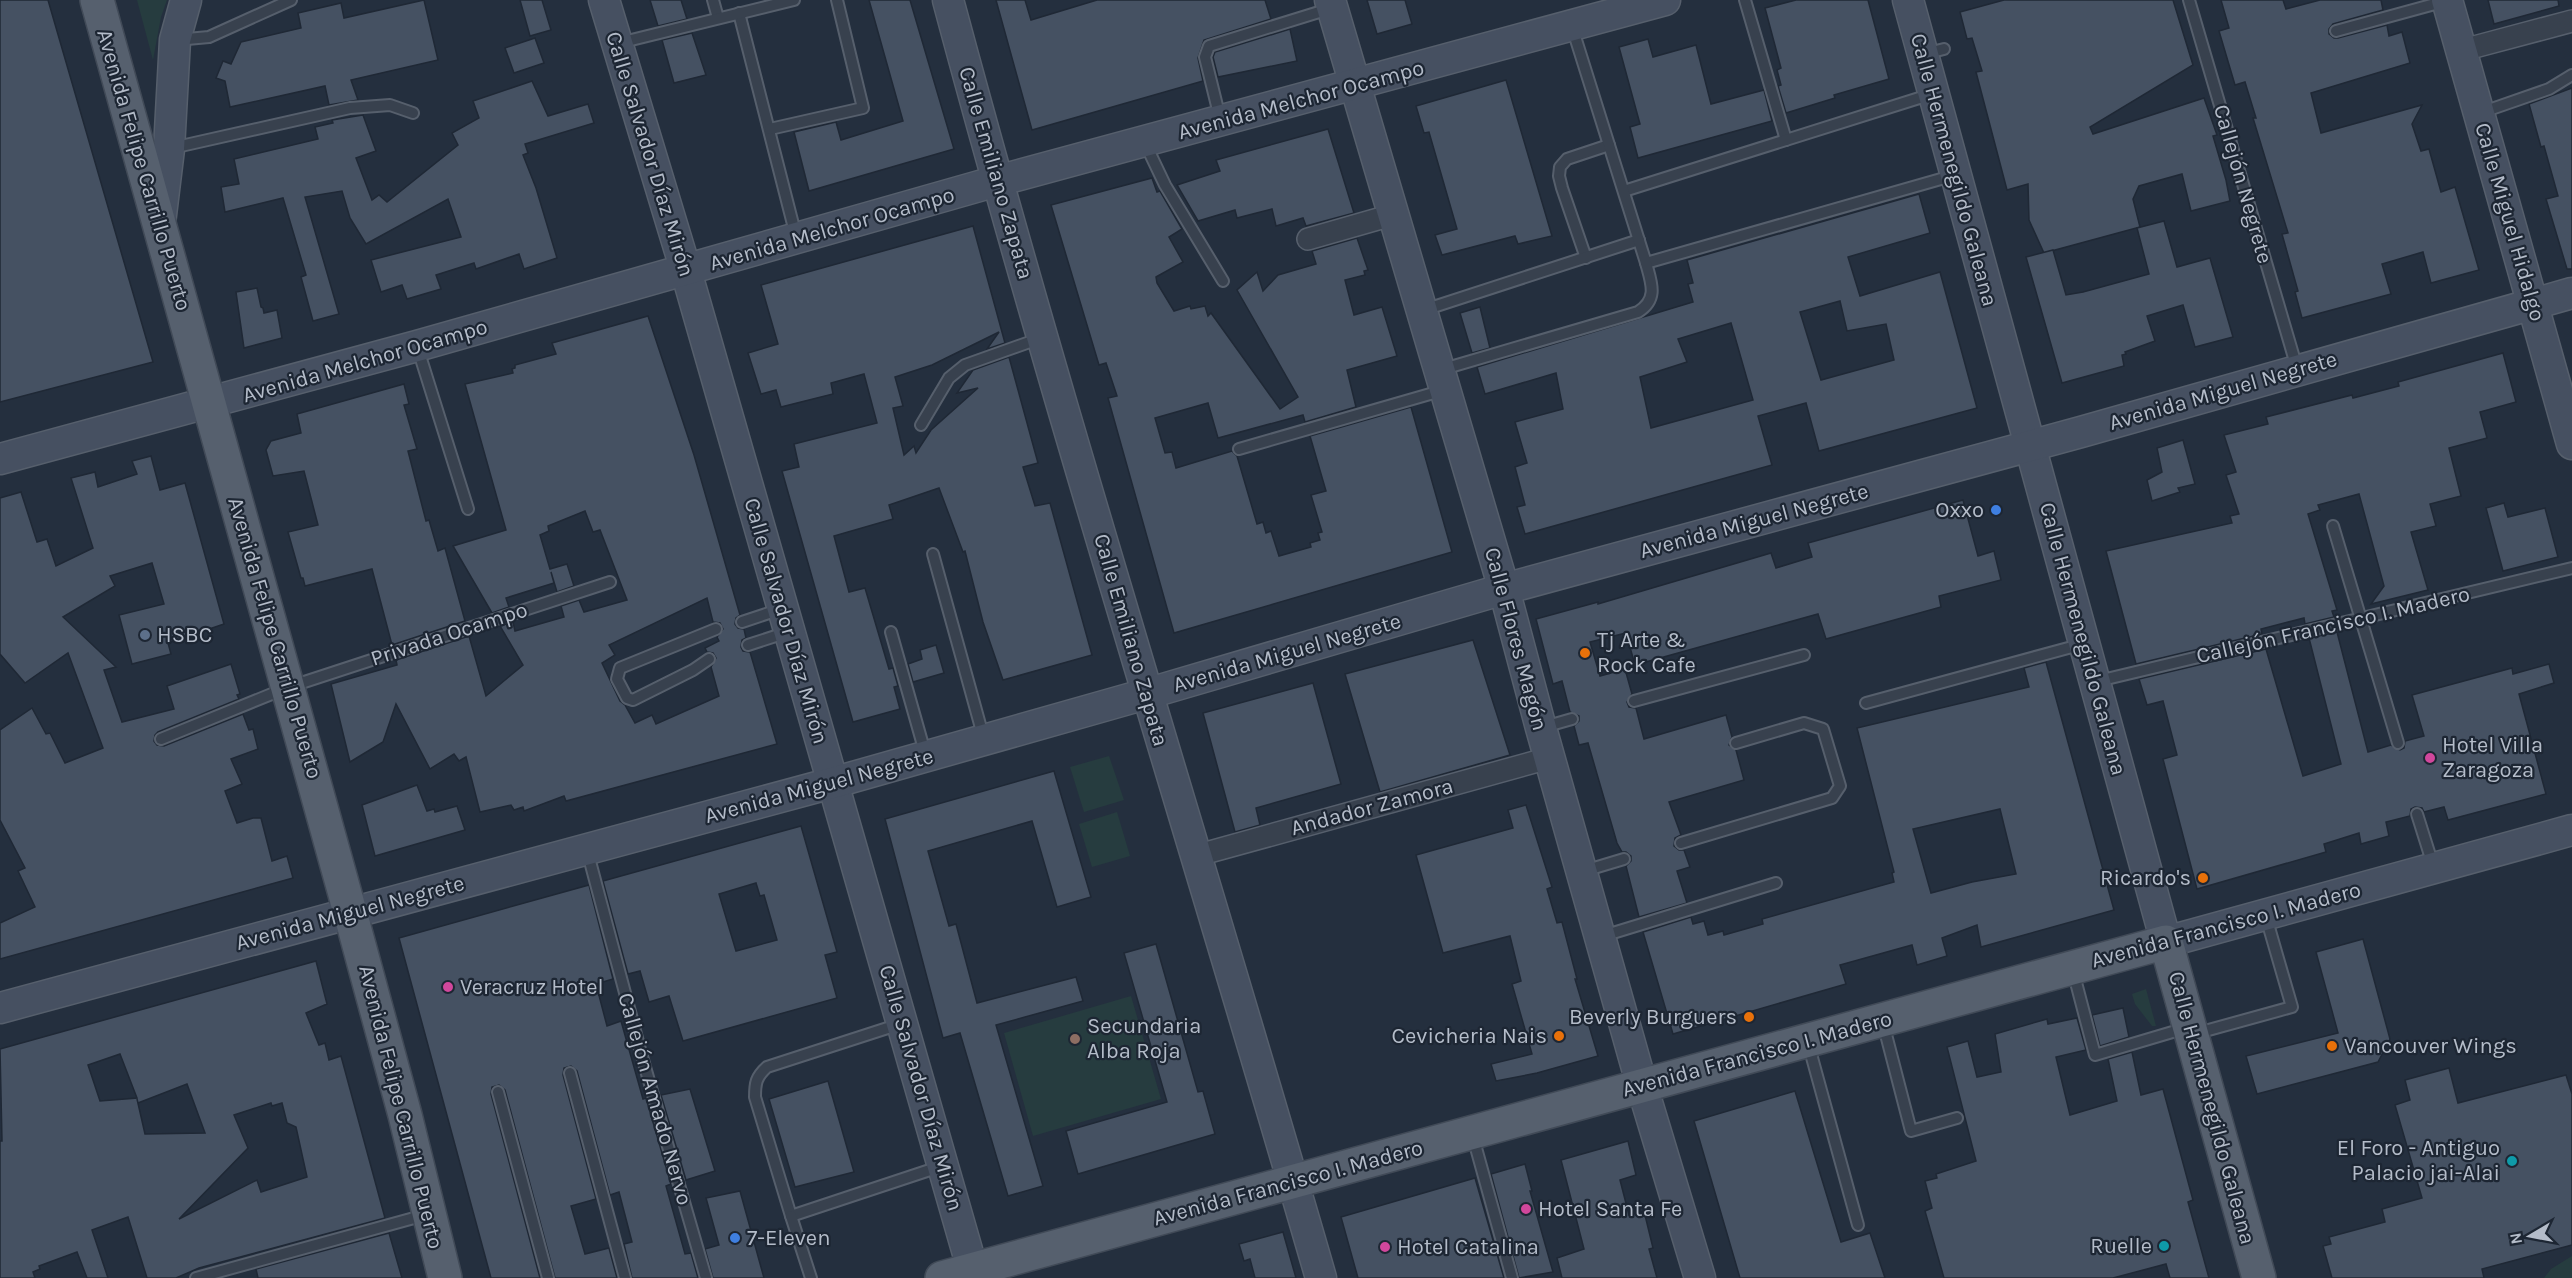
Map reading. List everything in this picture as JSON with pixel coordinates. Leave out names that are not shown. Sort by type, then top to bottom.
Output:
[{"type":"main road","name":"Avenida Felipe Carrillo Puerto","points":[[97,0],[289,687],[405,1115],[445,1278]]},
{"type":"main road","name":"Avenida Francisco I. Madero","points":[[963,1275],[2166,942]]},
{"type":"main road","name":"Calle Hermenegildo Galeana","points":[[2166,942],[2259,1278]]},
{"type":"street","points":[[160,224],[169,149],[175,40],[186,0]]},
{"type":"street","name":"Calle Salvador Díaz Mirón","points":[[604,0],[686,271],[903,1023],[943,1166],[963,1275]]},
{"type":"street","name":"Calle Emiliano Zapata","points":[[948,0],[997,181],[1146,694],[1321,1278]]},
{"type":"street","name":"Avenida Melchor Ocampo","points":[[0,459],[209,404],[686,271],[997,181],[1665,0]]},
{"type":"street","name":"Calle Hermenegildo Galeana","points":[[1908,0],[1934,52],[1933,94],[2166,942]]},
{"type":"street","name":"Calle Miguel Hidalgo","points":[[2447,0],[2463,50],[2572,444]]},
{"type":"street","name":"Calle Flores Magón","points":[[1331,4],[1504,589],[1540,728],[1642,1086],[1700,1278]]},
{"type":"street","points":[[2463,50],[2572,21]]},
{"type":"street","points":[[1308,239],[1392,215]]},
{"type":"street","name":"Avenida Miguel Negrete","points":[[0,1008],[832,783],[1504,589],[2030,446],[2572,293]]},
{"type":"street","name":"Andador Zamora","points":[[1195,856],[1549,758]]},
{"type":"street","name":"Avenida Francisco I. Madero","points":[[2166,942],[2572,830]]},
{"type":"lane","points":[[175,40],[209,37],[291,0]]},
{"type":"lane","points":[[713,0],[718,18]]},
{"type":"lane","points":[[616,44],[794,0]]},
{"type":"lane","points":[[770,129],[863,108],[837,0]]},
{"type":"lane","points":[[1745,0],[1786,140]]},
{"type":"lane","name":"Callejón Negrete","points":[[2189,0],[2298,369]]},
{"type":"lane","points":[[2336,31],[2447,0]]},
{"type":"lane","points":[[1221,121],[1205,57],[1209,46],[1331,4]]},
{"type":"lane","points":[[739,13],[796,239]]},
{"type":"lane","points":[[1239,448],[1638,312],[1647,306],[1652,288],[1646,263],[1572,26]]},
{"type":"lane","points":[[2480,113],[2549,88],[2572,75]]},
{"type":"lane","points":[[1624,191],[1933,94]]},
{"type":"lane","points":[[169,149],[350,108],[390,105],[413,113]]},
{"type":"lane","points":[[1145,142],[1165,185],[1223,281]]},
{"type":"lane","points":[[1586,258],[1560,182],[1560,167],[1567,159],[1609,144]]},
{"type":"lane","points":[[1646,263],[1955,175]]},
{"type":"lane","points":[[1421,311],[1639,240]]},
{"type":"lane","points":[[921,425],[949,378],[965,365],[1043,337]]},
{"type":"lane","points":[[417,346],[468,509]]},
{"type":"lane","points":[[2333,526],[2398,744]]},
{"type":"lane","points":[[933,554],[984,740]]},
{"type":"lane","name":"Callejón Francisco I. Madero","points":[[2095,681],[2572,568]]},
{"type":"lane","name":"Privada Ocampo","points":[[161,739],[289,687],[610,582]]},
{"type":"lane","points":[[742,622],[786,620]]},
{"type":"lane","points":[[748,645],[786,620]]},
{"type":"lane","points":[[709,659],[693,670],[633,700],[627,698],[617,679],[616,673],[620,668],[716,629]]},
{"type":"lane","points":[[891,632],[926,756]]},
{"type":"lane","points":[[1866,704],[2083,644]]},
{"type":"lane","points":[[1634,701],[1804,655]]},
{"type":"lane","points":[[1540,728],[1572,719]]},
{"type":"lane","points":[[1681,843],[1832,798],[1840,786],[1823,729],[1804,723],[1736,743]]},
{"type":"lane","points":[[2417,814],[2434,869]]},
{"type":"lane","name":"Callejón Amado Nervo","points":[[587,849],[641,1053],[706,1278]]},
{"type":"lane","points":[[1581,872],[1624,859]]},
{"type":"lane","points":[[1600,937],[1776,883]]},
{"type":"lane","points":[[2072,967],[2095,1055],[2292,1007],[2266,915]]},
{"type":"lane","points":[[1882,1020],[1911,1131],[1957,1118]]},
{"type":"lane","points":[[811,1278],[755,1097],[755,1084],[766,1067],[903,1023]]},
{"type":"lane","points":[[1808,1041],[1858,1226]]},
{"type":"lane","points":[[570,1073],[625,1278]]},
{"type":"lane","points":[[498,1092],[548,1278]]},
{"type":"lane","points":[[1472,1133],[1512,1278]]},
{"type":"lane","points":[[791,1216],[943,1166]]},
{"type":"lane","points":[[196,1278],[428,1214]]},
{"type":"green space","points":[[137,0],[167,0],[161,17],[153,60]]},
{"type":"green space","points":[[1109,756],[1124,800],[1084,812],[1070,767]]},
{"type":"green space","points":[[1117,812],[1130,856],[1092,867],[1079,824]]},
{"type":"green space","points":[[2146,989],[2156,1026],[2152,1026],[2135,1004],[2132,994]]},
{"type":"green space","points":[[1131,996],[1161,1099],[1033,1136],[1004,1033]]},
{"type":"green space","points":[[2572,1256],[2572,1278],[2544,1278],[2551,1269]]},
{"type":"building","points":[[0,0],[48,0],[153,362],[0,402]]},
{"type":"building","points":[[424,0],[438,60],[351,80],[358,100],[329,105],[325,86],[230,107],[225,81],[216,78],[223,61],[231,64],[241,42],[301,28],[298,13],[341,3],[344,18]]},
{"type":"building","points":[[520,0],[542,0],[551,30],[530,36]]},
{"type":"building","points":[[650,0],[681,0],[687,19],[658,26]]},
{"type":"building","points":[[869,0],[910,0],[954,149],[809,191],[794,132],[836,122],[841,140],[903,121]]},
{"type":"building","points":[[996,0],[1025,0],[1031,20],[1097,0],[1265,0],[1271,19],[1204,40],[1198,58],[1203,81],[1032,130]]},
{"type":"building","points":[[1367,0],[1405,0],[1412,24],[1377,34]]},
{"type":"building","points":[[1796,0],[1868,0],[1889,79],[1834,95],[1835,98],[1786,113],[1778,86],[1781,85],[1777,70],[1781,68],[1765,8]]},
{"type":"building","points":[[2004,0],[2173,0],[2193,65],[2090,127],[2093,134],[2204,98],[2217,135],[2213,136],[2230,201],[2191,211],[2182,174],[2139,186],[2133,199],[2140,227],[2044,253],[2029,220],[2028,184],[2007,190],[1976,72],[1982,71],[1972,38],[1967,39],[1960,12]]},
{"type":"building","points":[[2221,0],[2283,0],[2286,9],[2320,0],[2381,0],[2383,10],[2333,24],[2329,29],[2329,34],[2338,38],[2387,25],[2389,36],[2402,32],[2410,63],[2311,93],[2321,133],[2422,105],[2412,124],[2421,151],[2429,149],[2441,192],[2455,187],[2479,270],[2431,283],[2423,252],[2382,264],[2391,294],[2302,318],[2295,292],[2298,291],[2282,234],[2288,233],[2253,118],[2256,118],[2245,82],[2235,85],[2219,31],[2229,28]]},
{"type":"building","points":[[2488,0],[2558,0],[2559,6],[2494,24]]},
{"type":"building","points":[[1290,29],[1297,61],[1218,77],[1213,57],[1215,52]]},
{"type":"building","points":[[692,33],[706,75],[674,83],[662,40]]},
{"type":"building","points":[[535,38],[544,63],[514,73],[505,48]]},
{"type":"building","points":[[1648,39],[1653,57],[1696,45],[1711,104],[1764,90],[1772,121],[1638,158],[1630,127],[1640,124],[1619,47]]},
{"type":"building","points":[[1506,80],[1552,236],[1518,244],[1515,236],[1442,255],[1435,235],[1457,229],[1429,132],[1424,133],[1416,106]]},
{"type":"building","points":[[532,81],[548,116],[588,104],[594,123],[525,144],[528,153],[523,155],[536,188],[557,258],[524,269],[519,254],[476,269],[474,263],[436,275],[441,289],[407,299],[402,285],[381,292],[371,260],[461,237],[448,199],[366,244],[350,218],[342,191],[305,197],[339,314],[313,321],[301,277],[306,275],[283,198],[225,212],[221,187],[239,184],[234,159],[318,139],[315,127],[333,123],[332,120],[363,115],[376,151],[356,158],[372,200],[379,195],[387,202],[458,145],[452,133],[479,118],[473,101]]},
{"type":"building","points":[[2572,88],[2572,269],[2567,269],[2546,199],[2558,196],[2529,104]]},
{"type":"building","points":[[1328,129],[1354,213],[1306,226],[1303,218],[1276,226],[1272,209],[1237,218],[1235,210],[1198,221],[1177,185],[1220,171],[1216,160]]},
{"type":"building","points":[[1152,178],[1157,192],[1160,191],[1182,229],[1169,237],[1183,262],[1156,277],[1157,283],[1174,311],[1190,306],[1191,309],[1205,306],[1208,316],[1211,313],[1280,409],[1298,397],[1237,290],[1257,272],[1263,291],[1278,275],[1316,264],[1312,251],[1357,238],[1368,270],[1364,271],[1365,275],[1345,280],[1354,315],[1382,307],[1397,356],[1347,370],[1356,407],[1305,422],[1303,415],[1218,438],[1208,403],[1155,418],[1165,453],[1172,452],[1176,468],[1232,451],[1237,456],[1257,524],[1263,522],[1266,533],[1271,531],[1279,556],[1311,547],[1310,543],[1320,540],[1318,533],[1322,532],[1311,495],[1326,491],[1310,436],[1411,407],[1452,552],[1174,633],[1108,398],[1117,396],[1106,363],[1099,365],[1051,205]]},
{"type":"building","points":[[1919,194],[1930,233],[1848,257],[1860,296],[1940,272],[1977,408],[1819,451],[1806,403],[1758,416],[1772,465],[1525,534],[1517,507],[1525,505],[1515,467],[1527,463],[1515,422],[1563,409],[1556,373],[1485,394],[1477,367],[1693,302],[1688,284],[1693,283],[1687,260]],"holes":[[[1840,301],[1847,331],[1886,324],[1894,360],[1821,380],[1800,312]],[[1731,323],[1753,400],[1651,428],[1640,377],[1687,362],[1678,339]]]},
{"type":"building","points":[[2164,221],[2177,267],[2210,258],[2233,337],[2195,347],[2183,305],[2147,316],[2155,341],[2125,352],[2126,354],[2122,355],[2124,366],[2062,383],[2026,257],[2053,250],[2066,295],[2083,292],[2149,274],[2137,228]]},
{"type":"building","points":[[973,226],[1005,343],[987,349],[999,332],[932,365],[895,377],[903,406],[893,408],[904,455],[914,446],[916,453],[931,430],[978,388],[957,393],[973,370],[1009,357],[1038,463],[1023,467],[1035,506],[1050,503],[1092,655],[1003,680],[983,622],[965,551],[963,552],[939,488],[889,505],[893,519],[834,536],[849,592],[865,588],[889,669],[893,668],[898,686],[894,687],[900,709],[853,722],[782,471],[799,467],[794,444],[877,423],[864,374],[831,383],[833,394],[781,407],[776,390],[761,394],[748,353],[778,344],[761,285]]},
{"type":"building","points":[[257,288],[264,313],[277,310],[282,338],[244,348],[236,292]]},
{"type":"building","points":[[1480,307],[1490,348],[1472,353],[1460,313]]},
{"type":"building","points":[[648,316],[694,455],[740,615],[736,618],[735,624],[738,628],[744,629],[746,638],[742,640],[741,647],[743,651],[750,652],[777,744],[566,801],[564,796],[524,811],[523,807],[514,810],[511,805],[480,812],[466,757],[459,761],[454,754],[430,769],[396,704],[383,742],[350,762],[331,684],[397,665],[396,660],[469,636],[486,696],[523,665],[500,626],[513,622],[515,631],[564,617],[561,606],[579,600],[584,612],[627,600],[600,530],[593,532],[585,511],[548,526],[549,531],[540,535],[550,569],[567,564],[574,586],[557,592],[551,572],[554,583],[506,598],[509,607],[492,613],[453,546],[506,530],[465,384],[513,373],[512,369],[515,365],[556,354],[552,343]],"holes":[[[707,598],[713,622],[720,623],[723,629],[717,637],[719,641],[705,648],[716,658],[711,667],[719,696],[656,724],[652,715],[635,723],[625,705],[620,701],[602,663],[615,655],[609,645]]]},
{"type":"building","points":[[2503,353],[2516,402],[2480,412],[2487,438],[2449,448],[2461,496],[2430,504],[2436,526],[2411,532],[2428,590],[2371,604],[2384,586],[2359,494],[2318,505],[2320,510],[2308,514],[2337,610],[2332,611],[2334,617],[2305,624],[2304,618],[2261,629],[2262,634],[2136,664],[2106,551],[2232,523],[2230,516],[2239,514],[2226,475],[2236,472],[2224,435],[2268,424],[2266,417],[2352,395],[2353,398],[2399,386],[2398,382]]},
{"type":"building","points":[[404,384],[409,404],[404,405],[417,449],[408,451],[426,521],[429,520],[438,551],[445,548],[465,621],[392,645],[372,569],[305,586],[288,532],[318,525],[304,471],[273,476],[266,450],[271,441],[301,433],[297,414]]},
{"type":"building","points":[[2183,440],[2195,484],[2178,488],[2180,492],[2152,501],[2147,480],[2162,472],[2157,448]]},
{"type":"building","points":[[151,456],[160,490],[185,483],[224,624],[168,643],[171,654],[132,664],[119,615],[164,604],[152,563],[110,576],[115,586],[63,617],[116,667],[104,670],[122,722],[174,709],[167,686],[231,664],[240,694],[237,695],[239,699],[158,732],[154,741],[157,745],[164,746],[243,714],[249,730],[253,729],[258,749],[231,759],[242,784],[225,791],[237,823],[261,818],[272,861],[287,856],[293,878],[0,959],[0,923],[35,907],[18,871],[25,868],[0,820],[0,730],[32,708],[46,734],[50,733],[65,763],[103,748],[68,653],[25,683],[0,654],[0,498],[21,492],[37,542],[47,539],[56,566],[93,548],[71,478],[95,472],[98,487],[137,474],[132,461]]},
{"type":"building","points":[[1963,500],[1978,556],[1994,551],[2001,580],[1939,596],[1941,607],[1826,639],[1818,614],[1635,665],[1626,633],[1590,642],[1600,676],[1625,669],[1632,694],[1627,702],[1629,707],[1636,708],[1644,739],[1726,715],[1732,737],[1729,745],[1736,750],[1744,780],[1669,802],[1681,835],[1675,838],[1674,846],[1679,850],[1684,850],[1690,867],[1677,871],[1687,903],[1639,917],[1626,866],[1631,861],[1631,856],[1622,852],[1617,843],[1588,743],[1579,745],[1574,726],[1579,721],[1579,716],[1570,712],[1562,681],[1553,684],[1536,619],[1598,602],[1598,604],[1771,553],[1776,568],[1812,557],[1808,543]]},
{"type":"building","points":[[2504,503],[2508,517],[2545,508],[2558,557],[2503,571],[2486,508]]},
{"type":"building","points":[[2337,632],[2368,752],[2391,745],[2400,750],[2404,748],[2405,741],[2424,736],[2412,695],[2512,668],[2513,674],[2549,664],[2554,683],[2519,694],[2546,794],[2448,820],[2444,807],[2424,812],[2422,808],[2415,807],[2411,809],[2410,816],[2386,822],[2389,836],[2361,844],[2359,833],[2324,844],[2326,852],[2197,889],[2163,759],[2177,755],[2163,701],[2147,705],[2139,679],[2266,649],[2303,776],[2341,764],[2309,638]]},
{"type":"building","points":[[1473,640],[1510,755],[1380,792],[1345,674]]},
{"type":"building","points":[[936,645],[944,673],[913,682],[908,664],[922,659],[920,650]]},
{"type":"building","points":[[2046,662],[2114,910],[1981,947],[1977,925],[1942,938],[1947,956],[1917,965],[1912,945],[1840,965],[1846,984],[1673,1034],[1643,932],[1691,917],[1693,924],[1704,921],[1708,935],[1723,931],[1724,935],[1763,924],[1762,919],[1894,882],[1892,873],[1894,872],[1857,728],[2029,687],[2024,668]],"holes":[[[2000,809],[2016,874],[1931,893],[1913,829]]]},
{"type":"building","points":[[1313,683],[1341,784],[1256,808],[1260,825],[1235,832],[1203,713]]},
{"type":"building","points":[[1054,771],[1091,897],[1057,907],[1032,821],[928,851],[949,926],[956,924],[977,1003],[1076,977],[1083,1001],[996,1025],[1043,1186],[1008,1196],[960,1033],[943,1038],[885,819]]},
{"type":"building","points":[[417,785],[427,811],[434,809],[435,812],[457,806],[465,830],[375,856],[362,805]]},
{"type":"building","points":[[1526,805],[1552,887],[1547,889],[1557,923],[1562,922],[1577,979],[1575,979],[1598,1056],[1537,1073],[1496,1081],[1491,1064],[1532,1054],[1512,984],[1521,981],[1510,936],[1443,953],[1416,855],[1513,828],[1508,810]]},
{"type":"building","points":[[801,826],[837,952],[825,955],[837,998],[683,1041],[669,996],[649,1002],[640,971],[628,974],[603,881]],"holes":[[[756,883],[760,896],[764,895],[777,940],[736,951],[719,894]]]},
{"type":"building","points":[[589,885],[613,979],[596,984],[607,1026],[621,1021],[643,1099],[646,1098],[671,1184],[666,1186],[685,1254],[691,1253],[698,1278],[632,1278],[624,1244],[632,1242],[619,1192],[610,1195],[577,1071],[571,1066],[564,1068],[563,1075],[596,1199],[571,1206],[585,1254],[609,1248],[617,1278],[555,1278],[505,1090],[499,1085],[492,1087],[491,1094],[540,1278],[491,1278],[399,938]]},
{"type":"building","points":[[2363,939],[2390,1039],[2378,1062],[2257,1094],[2246,1056],[2338,1033],[2316,952]]},
{"type":"building","points":[[1156,944],[1198,1092],[1203,1091],[1215,1134],[1078,1174],[1066,1131],[1167,1102],[1124,953]]},
{"type":"building","points":[[316,961],[327,1004],[306,1013],[319,1045],[325,1043],[329,1060],[341,1056],[385,1218],[199,1268],[176,1278],[147,1278],[128,1217],[92,1230],[108,1278],[87,1278],[77,1252],[39,1266],[40,1269],[33,1272],[35,1278],[0,1278],[0,1141],[2,1141],[0,1049]],"holes":[[[120,1054],[137,1098],[100,1101],[88,1065]],[[187,1084],[205,1133],[145,1134],[137,1099],[138,1103]],[[271,1103],[272,1106],[282,1103],[287,1123],[296,1127],[307,1177],[261,1192],[257,1180],[179,1219],[248,1148],[234,1115]]]},
{"type":"building","points":[[2123,1008],[2129,1037],[2100,1046],[2092,1015]]},
{"type":"building","points":[[2077,1018],[2086,1050],[2056,1057],[2070,1115],[2117,1101],[2108,1059],[2132,1052],[2141,1095],[2163,1089],[2193,1200],[2188,1202],[2209,1278],[2170,1278],[2166,1264],[2113,1278],[1944,1278],[1925,1211],[1932,1208],[1925,1181],[1937,1178],[1936,1174],[1976,1161],[1947,1047],[1968,1041],[1977,1077],[2001,1072],[1995,1034],[2047,1019],[2048,1024]]},
{"type":"building","points":[[2449,1068],[2458,1103],[2566,1075],[2572,1094],[2572,1245],[2482,1269],[2484,1278],[2332,1278],[2323,1246],[2331,1244],[2329,1237],[2385,1222],[2382,1209],[2422,1198],[2395,1105],[2410,1100],[2405,1080]]},
{"type":"building","points":[[828,1081],[854,1172],[795,1187],[769,1099]]},
{"type":"building","points":[[690,1089],[715,1171],[686,1180],[661,1095]]},
{"type":"building","points":[[1795,1091],[1841,1242],[1870,1233],[1885,1278],[1740,1278],[1694,1121]]},
{"type":"building","points":[[1628,1141],[1636,1175],[1620,1180],[1629,1215],[1644,1211],[1653,1248],[1649,1249],[1657,1278],[1562,1278],[1557,1258],[1584,1249],[1561,1160]]},
{"type":"building","points":[[1525,1164],[1532,1191],[1530,1191],[1553,1272],[1519,1278],[1491,1174]]},
{"type":"building","points":[[1475,1178],[1504,1278],[1358,1278],[1341,1217]]},
{"type":"building","name":"7-Eleven","points":[[740,1191],[764,1278],[713,1278],[705,1249],[719,1245],[706,1198]]},
{"type":"building","points":[[1283,1232],[1296,1278],[1255,1278],[1250,1259],[1244,1261],[1239,1244]]},
{"type":"building","points":[[389,1233],[402,1278],[258,1278],[256,1269]]},
{"type":"place","name":"Oxxo","points":[[1996,510]]},
{"type":"place","name":"HSBC","points":[[145,635]]},
{"type":"place","name":"Tj Arte & Rock Cafe","points":[[1585,653]]},
{"type":"place","name":"Hotel Villa Zaragoza","points":[[2430,758]]},
{"type":"place","name":"Ricardo's","points":[[2203,878]]},
{"type":"place","name":"Veracruz Hotel","points":[[448,987]]},
{"type":"place","name":"Beverly Burguers","points":[[1749,1017]]},
{"type":"place","name":"Cevicheria Nais","points":[[1559,1036]]},
{"type":"place","name":"Secundaria Alba Roja","points":[[1075,1039]]},
{"type":"place","name":"Vancouver Wings","points":[[2332,1046]]},
{"type":"place","name":"El Foro - Antiguo Palacio jai-Alai","points":[[2512,1161]]},
{"type":"place","name":"Hotel Santa Fe","points":[[1526,1209]]},
{"type":"place","name":"7-Eleven","points":[[735,1238]]},
{"type":"place","name":"Ruelle","points":[[2164,1246]]},
{"type":"place","name":"Hotel Catalina","points":[[1385,1247]]}]
